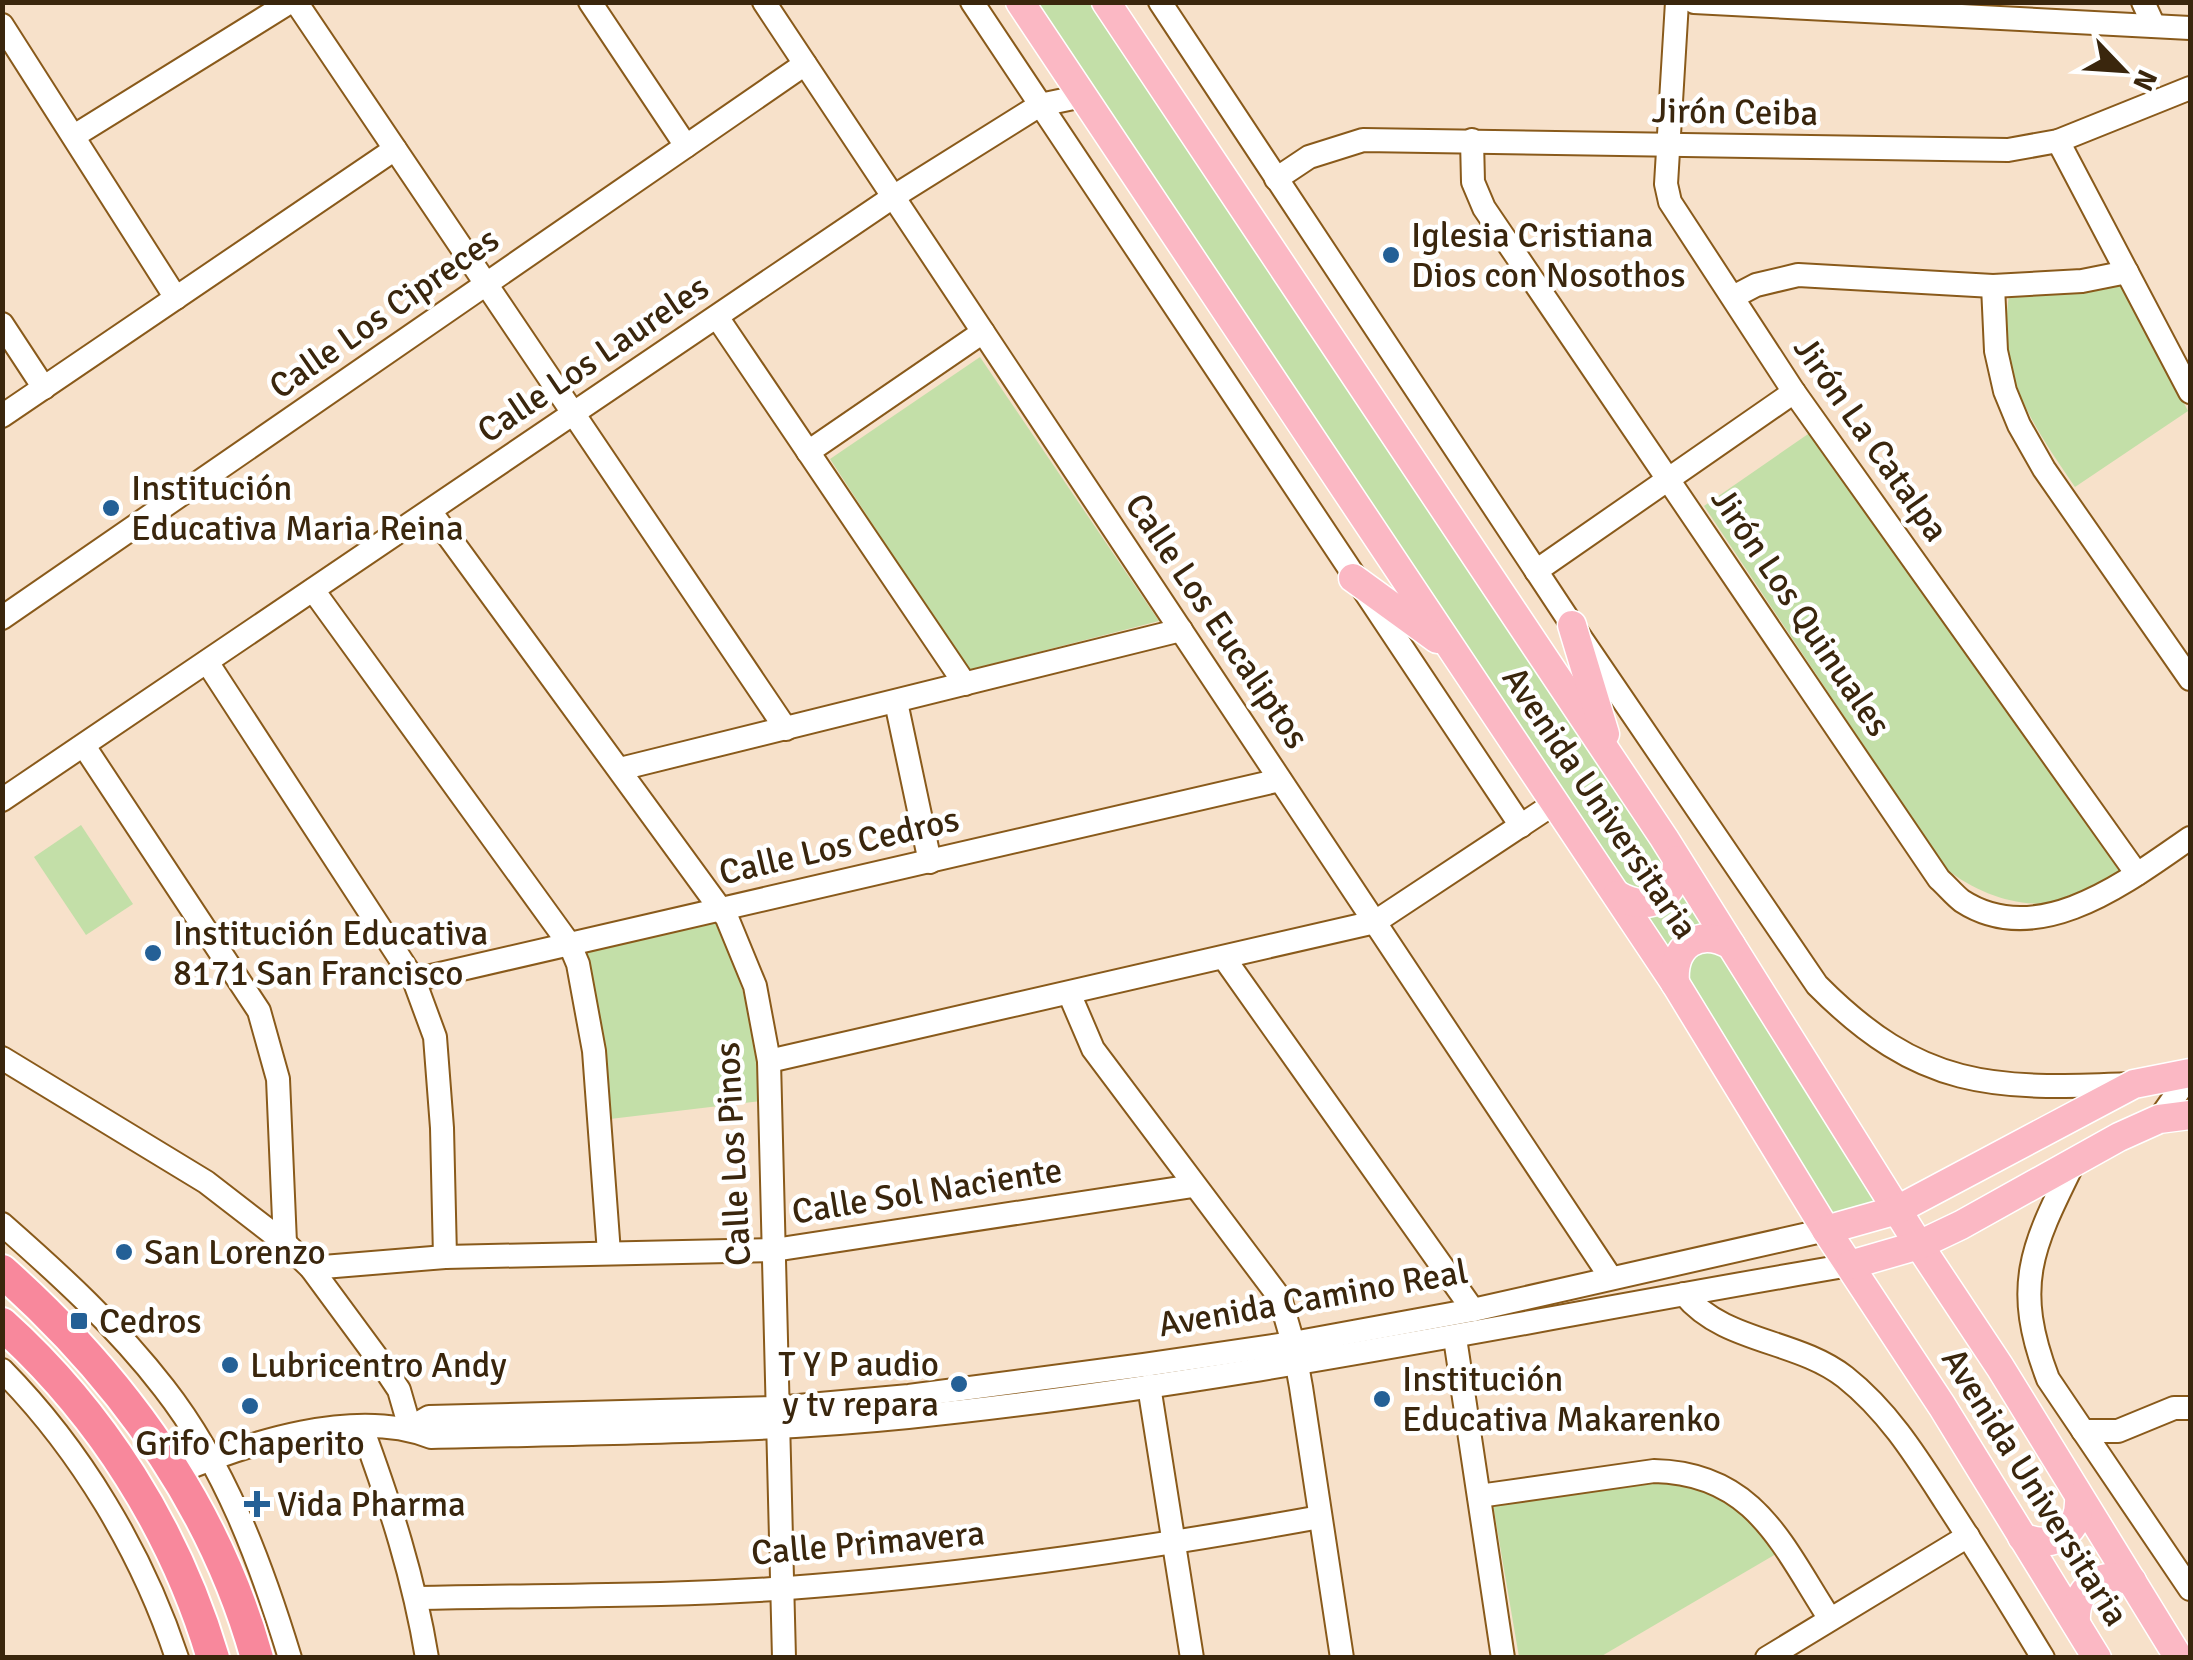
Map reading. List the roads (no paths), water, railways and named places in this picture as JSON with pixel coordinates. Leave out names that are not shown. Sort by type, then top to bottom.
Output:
[{"type":"highway","points":[[2,1271],[44,1308],[112,1381],[176,1473],[226,1573],[257,1658]]},
{"type":"highway","points":[[2,1324],[75,1397],[122,1462],[180,1572],[214,1658]]},
{"type":"main road","name":"Avenida Universitaria","points":[[1020,2],[1675,983],[2097,1658]]},
{"type":"main road","name":"Avenida Universitaria","points":[[1106,2],[1615,764],[1919,1245],[2000,1366],[2179,1658]]},
{"type":"main road","points":[[1353,578],[1454,652]]},
{"type":"main road","points":[[1572,624],[1615,764]]},
{"type":"main road","points":[[1617,894],[1630,902],[1645,904],[1660,899],[1671,889],[1677,875],[1677,860]]},
{"type":"main road","points":[[1675,983],[1674,968],[1689,943],[1703,937],[1718,938],[1731,945]]},
{"type":"main road","name":"Avenida Camino Real","points":[[1826,1230],[1898,1210],[2134,1084],[2190,1074]]},
{"type":"main road","name":"Avenida Camino Real","points":[[1850,1265],[1919,1245],[2159,1119],[2190,1115]]},
{"type":"main road","points":[[2022,1537],[2047,1543],[2069,1532],[2077,1522],[2080,1497]]},
{"type":"main road","points":[[2076,1623],[2078,1598],[2086,1588],[2108,1577],[2132,1582]]},
{"type":"street","points":[[74,136],[293,2],[786,728]]},
{"type":"street","points":[[590,2],[686,146]]},
{"type":"street","name":"Calle Los Eucaliptos","points":[[764,2],[1612,1278]]},
{"type":"street","points":[[972,2],[1520,826]]},
{"type":"street","points":[[1160,2],[1536,571],[1817,984],[1849,1017],[1887,1045],[1922,1063],[1996,1085],[2041,1088],[2134,1084]]},
{"type":"street","name":"Jirón La Catalpa","points":[[1677,2],[1666,184],[1670,202],[1794,392],[2137,874]]},
{"type":"street","points":[[1694,2],[2190,28]]},
{"type":"street","points":[[2143,2],[2154,26]]},
{"type":"street","points":[[2,25],[176,298]]},
{"type":"street","name":"Calle Los Cipreces","points":[[2,618],[805,64]]},
{"type":"street","name":"Jirón Ceiba","points":[[1276,179],[1309,157],[1363,140],[1982,151],[2058,142],[2190,88]]},
{"type":"street","name":"Calle Los Laureles","points":[[2,800],[893,197],[1040,106],[1083,96]]},
{"type":"street","name":"Jirón Los Quinuales","points":[[1472,140],[1474,182],[1484,208],[1939,879],[1962,900],[1989,912],[2018,916],[2054,914],[2090,903],[2190,838]]},
{"type":"street","points":[[2058,142],[2190,392]]},
{"type":"street","points":[[2,416],[394,149]]},
{"type":"street","points":[[1733,297],[1756,284],[1798,275],[1993,286],[2082,280],[2127,272]]},
{"type":"street","points":[[1993,286],[1996,351],[2005,391],[2019,426],[2044,469],[2190,679]]},
{"type":"street","points":[[717,316],[965,684]]},
{"type":"street","points":[[2,324],[44,388]]},
{"type":"street","points":[[808,452],[983,332]]},
{"type":"street","points":[[1536,571],[1794,392]]},
{"type":"street","name":"Calle Los Pinos","points":[[430,511],[722,910],[755,986],[769,1061],[784,1658]]},
{"type":"street","points":[[314,590],[570,944],[578,964],[594,1051],[610,1253]]},
{"type":"street","points":[[620,769],[1181,630]]},
{"type":"street","points":[[207,662],[414,980],[435,1037],[445,1257]]},
{"type":"street","points":[[896,702],[930,862]]},
{"type":"street","points":[[84,746],[259,1011],[278,1079],[285,1243]]},
{"type":"street","name":"Calle Los Cedros","points":[[414,980],[1280,780]]},
{"type":"street","points":[[769,1061],[1375,922],[1555,803]]},
{"type":"street","points":[[1224,958],[1473,1310]]},
{"type":"street","points":[[1069,993],[1093,1049],[1280,1298],[1295,1353],[1342,1658]]},
{"type":"street","points":[[2,1058],[206,1182],[285,1243],[311,1268],[399,1390],[410,1428]]},
{"type":"street","points":[[2159,1119],[2190,1074]]},
{"type":"street","name":"Avenida Universitaria","points":[[2074,1162],[2041,1228],[2030,1266],[2027,1306],[2034,1343],[2048,1380],[2190,1589]]},
{"type":"street","name":"Calle Sol Naciente","points":[[311,1268],[445,1257],[774,1250],[1194,1186]]},
{"type":"street","points":[[2,1224],[117,1333],[166,1390],[210,1458],[245,1530],[290,1658]]},
{"type":"street","name":"Avenida Camino Real","points":[[176,1473],[254,1443],[322,1430],[410,1428],[430,1418],[914,1416],[1149,1386],[1826,1230]]},
{"type":"street","points":[[1680,1264],[1684,1294],[1698,1311],[1716,1322],[1798,1350],[1851,1382],[1898,1430],[2043,1658]]},
{"type":"street","name":"Avenida Camino Real","points":[[776,1418],[909,1396],[1455,1338],[1850,1265]]},
{"type":"street","points":[[1455,1338],[1503,1658]]},
{"type":"street","points":[[2,1370],[34,1403],[89,1477],[134,1558],[176,1658]]},
{"type":"street","points":[[1149,1386],[1192,1658]]},
{"type":"street","points":[[2083,1431],[2118,1431],[2174,1408],[2190,1408]]},
{"type":"street","points":[[362,1428],[392,1509],[417,1598],[428,1658]]},
{"type":"street","points":[[1479,1496],[1654,1471],[1682,1472],[1706,1479],[1729,1490],[1763,1516],[1830,1620]]},
{"type":"street","name":"Calle Primavera","points":[[417,1598],[783,1589],[899,1580],[1174,1544],[1320,1517]]},
{"type":"street","points":[[1767,1658],[1968,1536]]},
{"type":"street","points":[[1324,1658],[1336,1620]]},
{"type":"place","name":"Iglesia Cristiana Dios con Nosothos","points":[[1391,255]]},
{"type":"place","name":"Institución Educativa Maria Reina","points":[[111,508]]},
{"type":"place","name":"Institución Educativa 8171 San Francisco","points":[[153,953]]},
{"type":"place","name":"San Lorenzo","points":[[124,1252]]},
{"type":"place","name":"Cedros","points":[[79,1321]]},
{"type":"place","name":"Lubricentro Andy","points":[[230,1365]]},
{"type":"place","name":"T Y P audio y tv repara","points":[[959,1384]]},
{"type":"place","name":"Institución Educativa Makarenko","points":[[1382,1399]]},
{"type":"place","name":"Grifo Chaperito","points":[[250,1406]]},
{"type":"place","name":"Vida Pharma","points":[[257,1504]]}]
